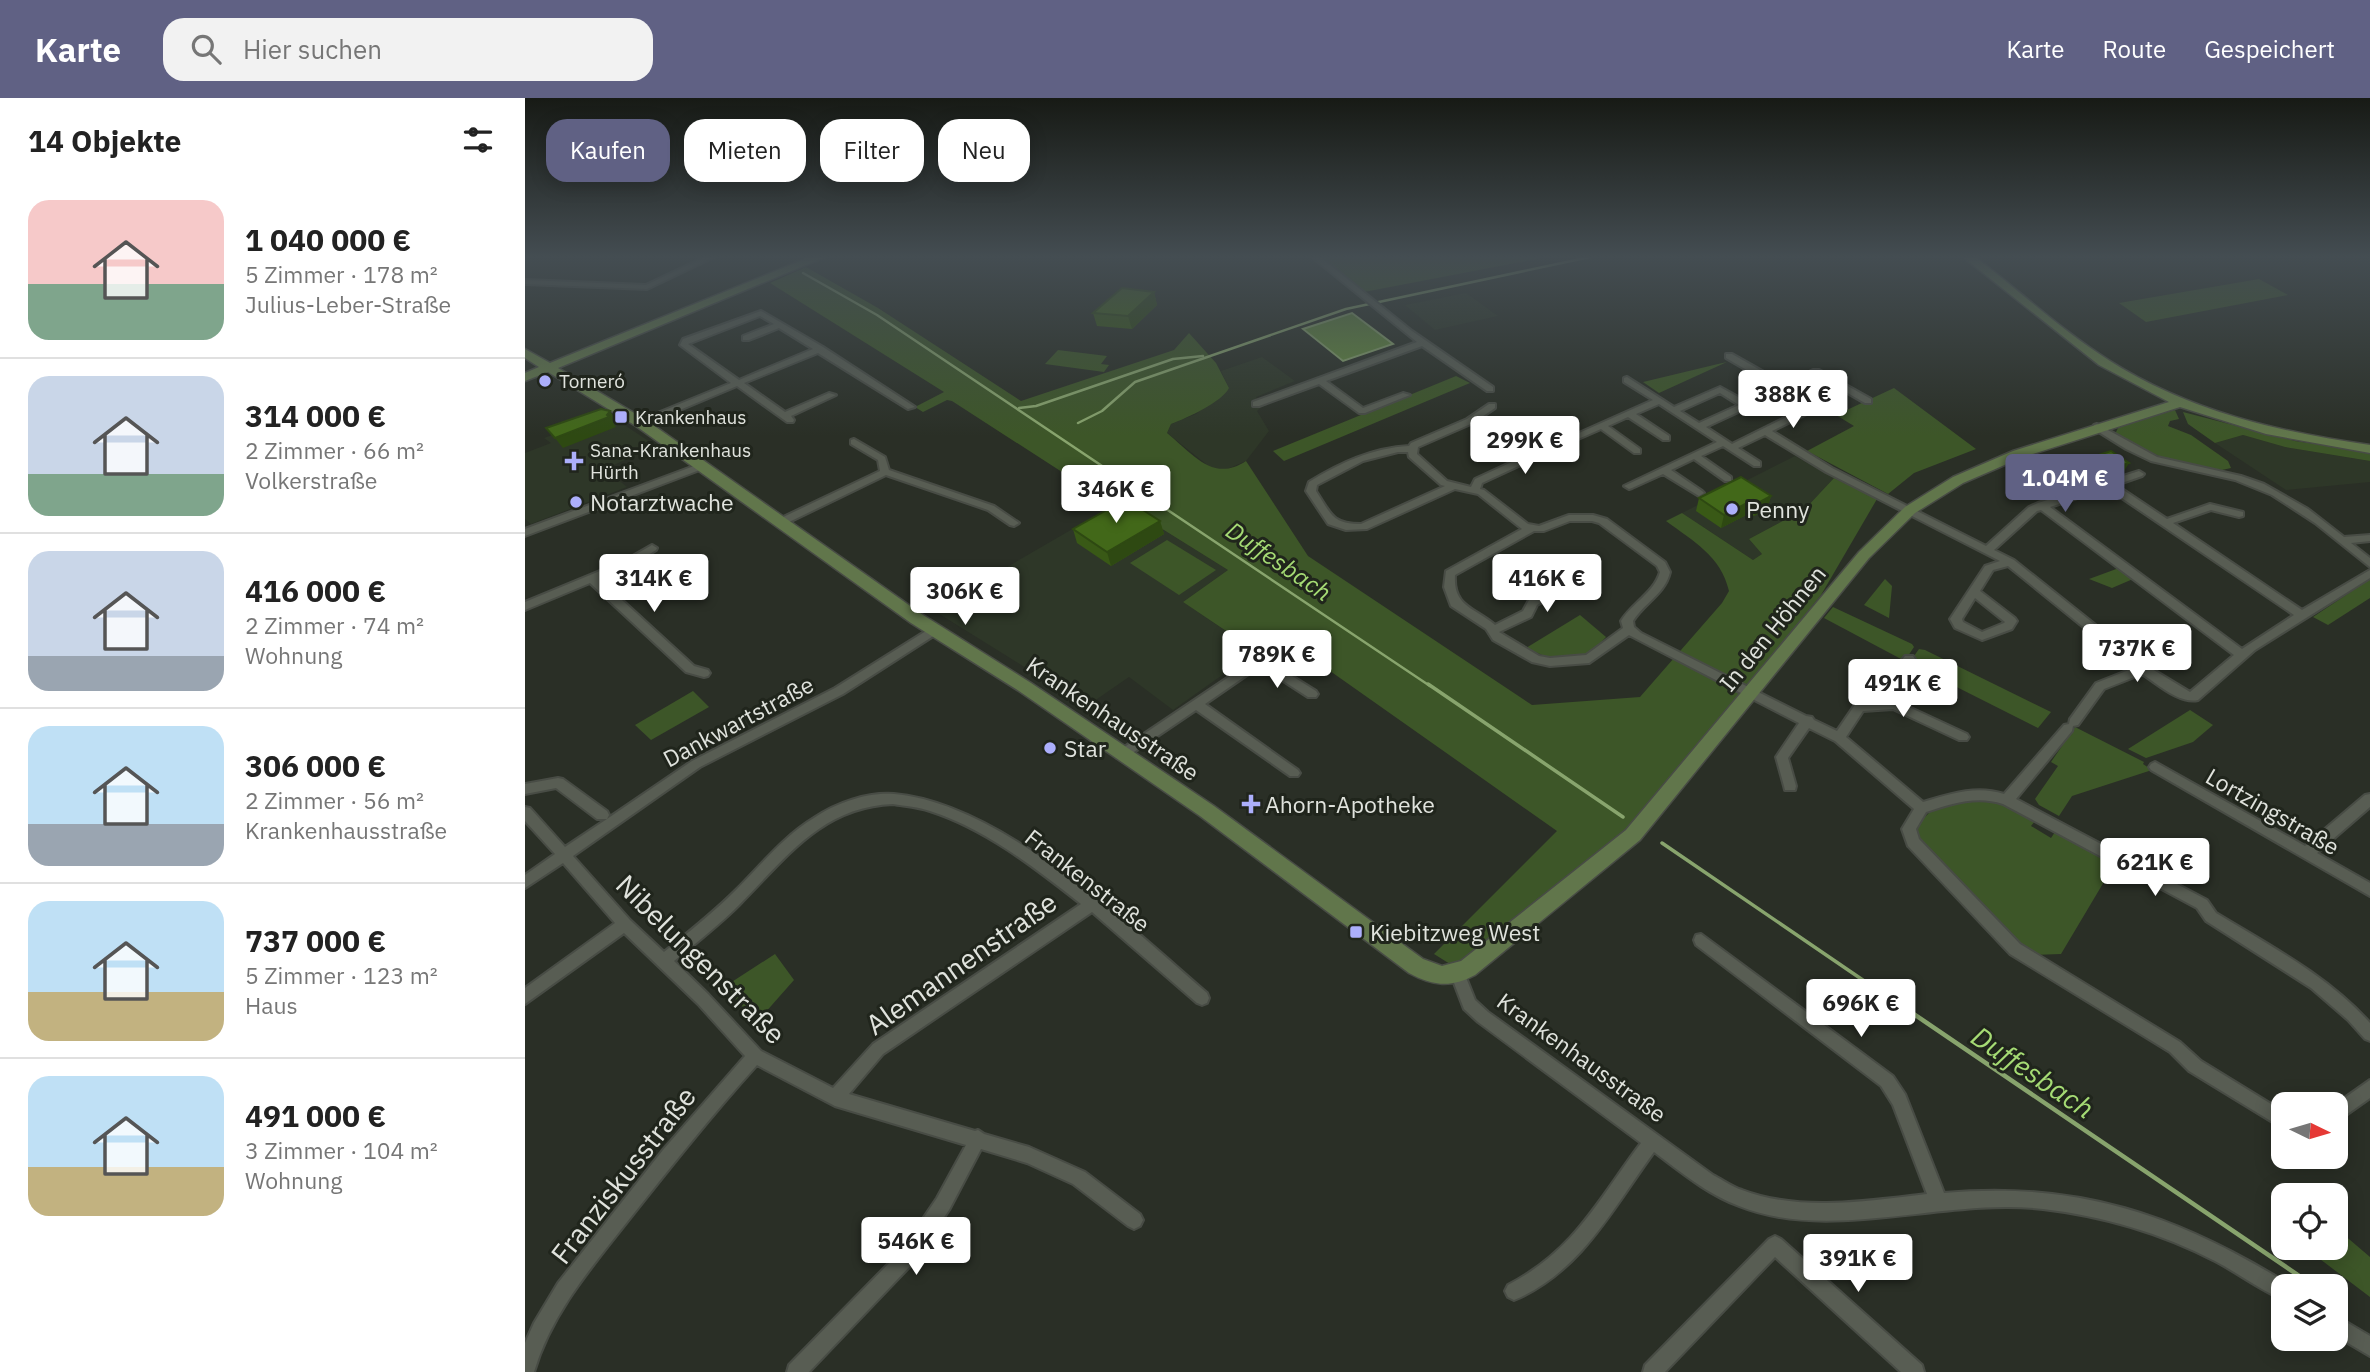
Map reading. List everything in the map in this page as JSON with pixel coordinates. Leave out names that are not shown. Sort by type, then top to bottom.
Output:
[{"type":"street","points":[[525,377],[670,316]]},
{"type":"street","points":[[750,316],[686,341],[684,345],[787,418],[832,395]]},
{"type":"street","points":[[765,316],[911,407]]},
{"type":"street","points":[[1388,316],[1490,389]]},
{"type":"street","points":[[2045,316],[2105,363],[2182,402],[2279,434],[2370,449]]},
{"type":"street","points":[[746,338],[779,325]]},
{"type":"street","points":[[1257,404],[1422,343]]},
{"type":"street","points":[[641,423],[820,349]]},
{"type":"street","name":"Krankenhausstraße","points":[[525,353],[641,423],[934,629],[1025,687],[1121,755],[1207,811],[1416,967],[1436,976],[1458,975],[1469,1004],[1483,1017],[1707,1181],[1754,1202],[1791,1209],[1843,1209],[1938,1200],[2050,1200],[2097,1209],[2192,1241],[2271,1284]]},
{"type":"street","points":[[1629,486],[1695,456],[1765,431],[1816,406],[1729,356]]},
{"type":"street","points":[[1784,388],[1830,365]]},
{"type":"street","points":[[1816,373],[1868,401]]},
{"type":"street","points":[[1319,380],[1361,411],[1406,395]]},
{"type":"street","points":[[1627,380],[1757,464]]},
{"type":"street","points":[[1674,410],[1720,390],[1746,405],[1699,426]]},
{"type":"street","points":[[1566,441],[1659,401]]},
{"type":"street","name":"In den Höhnen","points":[[1458,975],[1588,875],[1633,835],[1864,555],[1910,510],[1943,488],[1979,470],[2098,427],[2182,402]]},
{"type":"street","points":[[1451,487],[1415,505],[1355,528],[1332,522],[1311,491],[1312,484],[1346,465],[1384,450],[1411,449],[1478,417],[1492,406]]},
{"type":"street","points":[[1629,414],[1666,438]]},
{"type":"street","points":[[1602,426],[1637,451]]},
{"type":"street","points":[[2098,427],[2131,449],[2161,462],[2224,474],[2263,487],[2342,540],[2370,564]]},
{"type":"street","points":[[1765,431],[1829,470],[1989,549],[2010,562],[2143,669],[2176,690],[2194,696],[2242,655],[2370,573]]},
{"type":"street","points":[[854,442],[882,459],[885,472]]},
{"type":"street","points":[[1475,490],[1478,481],[1554,446]]},
{"type":"street","points":[[1411,449],[1412,455],[1451,487],[1475,490],[1531,528]]},
{"type":"street","points":[[1695,456],[1728,479]]},
{"type":"street","points":[[525,533],[702,466]]},
{"type":"street","points":[[1664,470],[1699,493]]},
{"type":"street","points":[[781,522],[885,472],[991,508],[1014,523]]},
{"type":"street","points":[[1989,549],[2033,509],[2139,474]]},
{"type":"street","points":[[2108,484],[2302,615]]},
{"type":"street","points":[[2041,505],[2242,655]]},
{"type":"street","points":[[2165,523],[2210,508],[2239,514]]},
{"type":"street","points":[[1629,629],[1616,636],[1595,657],[1550,662],[1536,660],[1497,637],[1494,630],[1455,603],[1449,587],[1450,573],[1531,528],[1548,528],[1569,518],[1593,518],[1602,521],[1661,564],[1665,577],[1630,614],[1627,621],[1629,629],[1637,636],[1839,738],[1921,808]]},
{"type":"street","points":[[2342,540],[2370,538]]},
{"type":"street","points":[[525,606],[628,564],[652,548]]},
{"type":"street","points":[[1974,592],[2011,621],[2008,626],[1982,636],[1959,625],[1956,619],[1989,568],[2010,562]]},
{"type":"street","points":[[1494,630],[1527,614],[1532,603],[1583,575]]},
{"type":"street","points":[[592,579],[690,669],[704,673]]},
{"type":"street","name":"Dankwartstraße","points":[[525,882],[696,764],[839,691],[934,629]]},
{"type":"street","points":[[1121,755],[1261,660],[1312,694]]},
{"type":"street","points":[[1886,690],[1909,660]]},
{"type":"street","points":[[2007,800],[2071,725],[2100,686],[2143,669]]},
{"type":"street","points":[[1839,738],[1874,686],[1886,690],[1894,705]]},
{"type":"street","points":[[1197,705],[1294,773]]},
{"type":"street","points":[[1860,708],[1894,705],[1963,737]]},
{"type":"street","points":[[1790,786],[1782,757],[1808,720]]},
{"type":"street","name":"Lortzingstraße","points":[[2155,767],[2370,890]]},
{"type":"street","points":[[525,789],[558,783],[602,815]]},
{"type":"street","points":[[2271,1113],[2195,1066],[2175,1047],[2015,949],[1913,842],[1909,829],[1921,808],[1971,794],[1993,794],[2007,800],[2202,904],[2211,917],[2326,989],[2352,1011],[2370,1034]]},
{"type":"street","name":"Frankenstraße","points":[[663,961],[733,902],[792,841],[819,821],[843,808],[871,801],[895,799],[940,810],[1014,847],[1091,905],[1202,998]]},
{"type":"street","points":[[2306,854],[2370,799]]},
{"type":"street","name":"Nibelungenstraße","points":[[525,812],[625,924],[755,1056],[835,1098],[1029,1155],[1079,1178],[1134,1220]]},
{"type":"street","name":"Alemannenstraße","points":[[835,1098],[878,1049],[1091,905]]},
{"type":"street","points":[[525,997],[625,924]]},
{"type":"street","points":[[1701,940],[1887,1081],[1899,1100],[1938,1200]]},
{"type":"street","name":"Franziskusstraße","points":[[525,1372],[542,1332],[571,1281],[655,1172],[755,1056]]},
{"type":"street","points":[[2349,1104],[2370,1088]]},
{"type":"street","points":[[796,1372],[907,1257],[943,1204],[978,1138]]},
{"type":"street","points":[[1514,1291],[1534,1283],[1595,1225],[1624,1176],[1653,1140]]},
{"type":"street","points":[[1652,1372],[1775,1245],[1915,1372]]},
{"type":"street","points":[[2348,1333],[2370,1347]]},
{"type":"shaded area","points":[[823,316],[891,316],[1021,401],[1174,350],[1189,333],[1216,363],[1229,388],[1212,404],[1171,424],[1167,433],[1195,457],[1213,467],[1234,467],[1246,461],[1308,556],[1532,705],[1640,697],[1722,603],[1729,591],[1720,568],[1705,550],[1666,521],[1682,513],[1753,560],[1762,554],[1749,539],[1805,509],[1834,478],[1877,499],[1821,595],[1639,820],[1468,959],[1450,964],[1434,954],[1557,831],[1279,635],[1256,651],[1183,602],[1228,570],[1119,502],[1113,505],[952,401],[947,400],[923,412],[915,407],[944,392]]},
{"type":"shaded area","points":[[1341,316],[1357,316],[1393,344],[1343,361],[1303,329]]},
{"type":"shaded area","points":[[1419,316],[1496,316],[1435,330]]},
{"type":"shaded area","points":[[2138,316],[2175,316],[2146,322]]},
{"type":"shaded area","points":[[1058,350],[1107,356],[1101,364],[1109,365],[1104,372],[1045,364]]},
{"type":"shaded area","points":[[1262,357],[1295,381],[1256,397],[1261,407],[1257,411],[1269,431],[1246,461],[1225,470],[1211,468],[1167,433],[1171,424],[1196,414],[1229,388],[1221,371]]},
{"type":"shaded area","points":[[1727,362],[1659,393],[1643,382],[1718,364]]},
{"type":"shaded area","points":[[1456,376],[1470,383],[1284,461],[1273,451]]},
{"type":"shaded area","points":[[1894,388],[1976,449],[1914,473],[1888,494],[1807,451],[1854,426],[1836,415]]},
{"type":"shaded area","points":[[2175,410],[2179,419],[2170,421],[2168,426],[2191,435],[2228,461],[2231,468],[2222,470],[2169,461],[2115,434],[2119,426]]},
{"type":"shaded area","points":[[2183,412],[2295,441],[2370,452],[2370,461],[2285,447],[2243,435],[2215,443],[2188,424]]},
{"type":"shaded area","name":"Sana-Krankenhaus Hürth","points":[[608,414],[656,446],[605,469],[627,487],[531,524],[525,519],[525,453],[551,443],[544,438]]},
{"type":"shaded area","points":[[2243,435],[2285,447],[2370,461],[2370,482],[2286,490],[2215,443]]},
{"type":"shaded area","points":[[1795,456],[1834,478],[1805,509],[1749,539],[1762,554],[1753,560],[1682,513]]},
{"type":"shaded area","points":[[1119,502],[1228,570],[1183,602],[1256,651],[1173,710],[1129,677],[1087,706],[933,610]]},
{"type":"shaded area","points":[[1167,540],[1216,570],[1179,595],[1130,563]]},
{"type":"shaded area","points":[[2119,568],[2133,579],[2112,588],[2089,579]]},
{"type":"shaded area","points":[[1885,579],[1892,586],[1889,618],[1864,605]]},
{"type":"shaded area","points":[[2370,579],[2370,598],[2328,625],[2313,617]]},
{"type":"shaded area","points":[[1833,607],[1914,647],[1906,659],[1901,659],[1824,618]]},
{"type":"shaded area","points":[[1580,615],[1606,637],[1590,654],[1549,658],[1526,648]]},
{"type":"shaded area","points":[[1919,649],[2051,712],[2038,728],[1909,663]]},
{"type":"shaded area","points":[[693,691],[709,707],[651,740],[635,725]]},
{"type":"shaded area","points":[[2190,710],[2213,725],[2193,742],[2146,758],[2128,749]]},
{"type":"shaded area","points":[[2075,727],[2144,762],[2143,764],[2152,770],[2072,796],[2059,816],[2039,805],[2035,799],[2058,766],[2051,762]]},
{"type":"shaded area","points":[[1973,797],[1991,797],[2035,821],[2031,826],[2051,838],[2055,832],[2114,865],[2061,954],[2032,955],[2003,932],[2002,925],[1918,843],[1915,827],[1932,810]]},
{"type":"shaded area","points":[[775,954],[794,980],[757,1022],[724,987]]},
{"type":"shaded area","points":[[2348,1238],[2370,1257],[2370,1297],[2348,1280],[2348,1274],[2340,1274],[2321,1260],[2348,1260]]},
{"type":"building","points":[[601,409],[610,411],[607,415],[609,417],[555,438],[546,428]]},
{"type":"building","points":[[2111,451],[2129,463],[2096,473],[2079,461]]},
{"type":"building","points":[[1741,477],[1771,496],[1758,503],[1753,500],[1724,515],[1699,498]]},
{"type":"building","points":[[1126,499],[1160,521],[1107,552],[1073,529]]},
{"type":"waterway","name":"Duffesbach","points":[[879,316],[1430,686]]},
{"type":"waterway","points":[[1078,423],[1102,411],[1135,382],[1324,316]]},
{"type":"waterway","points":[[1019,408],[1036,406],[1173,359],[1203,356]]},
{"type":"waterway","name":"Duffesbach","points":[[1428,684],[1623,817]]},
{"type":"waterway","name":"Duffesbach","points":[[1662,843],[1876,989]]},
{"type":"waterway","name":"Duffesbach","points":[[1874,987],[2296,1274]]},
{"type":"place","name":"Torneró","points":[[545,381]]},
{"type":"place","name":"Krankenhaus","points":[[621,417]]},
{"type":"place","name":"Sana-Krankenhaus Hürth","points":[[574,461]]},
{"type":"place","name":"Notarztwache","points":[[576,502]]},
{"type":"place","name":"Penny","points":[[1732,509]]},
{"type":"place","name":"Star","points":[[1050,748]]},
{"type":"place","name":"Ahorn-Apotheke","points":[[1251,804]]},
{"type":"place","name":"Kiebitzweg West","points":[[1356,932]]}]
